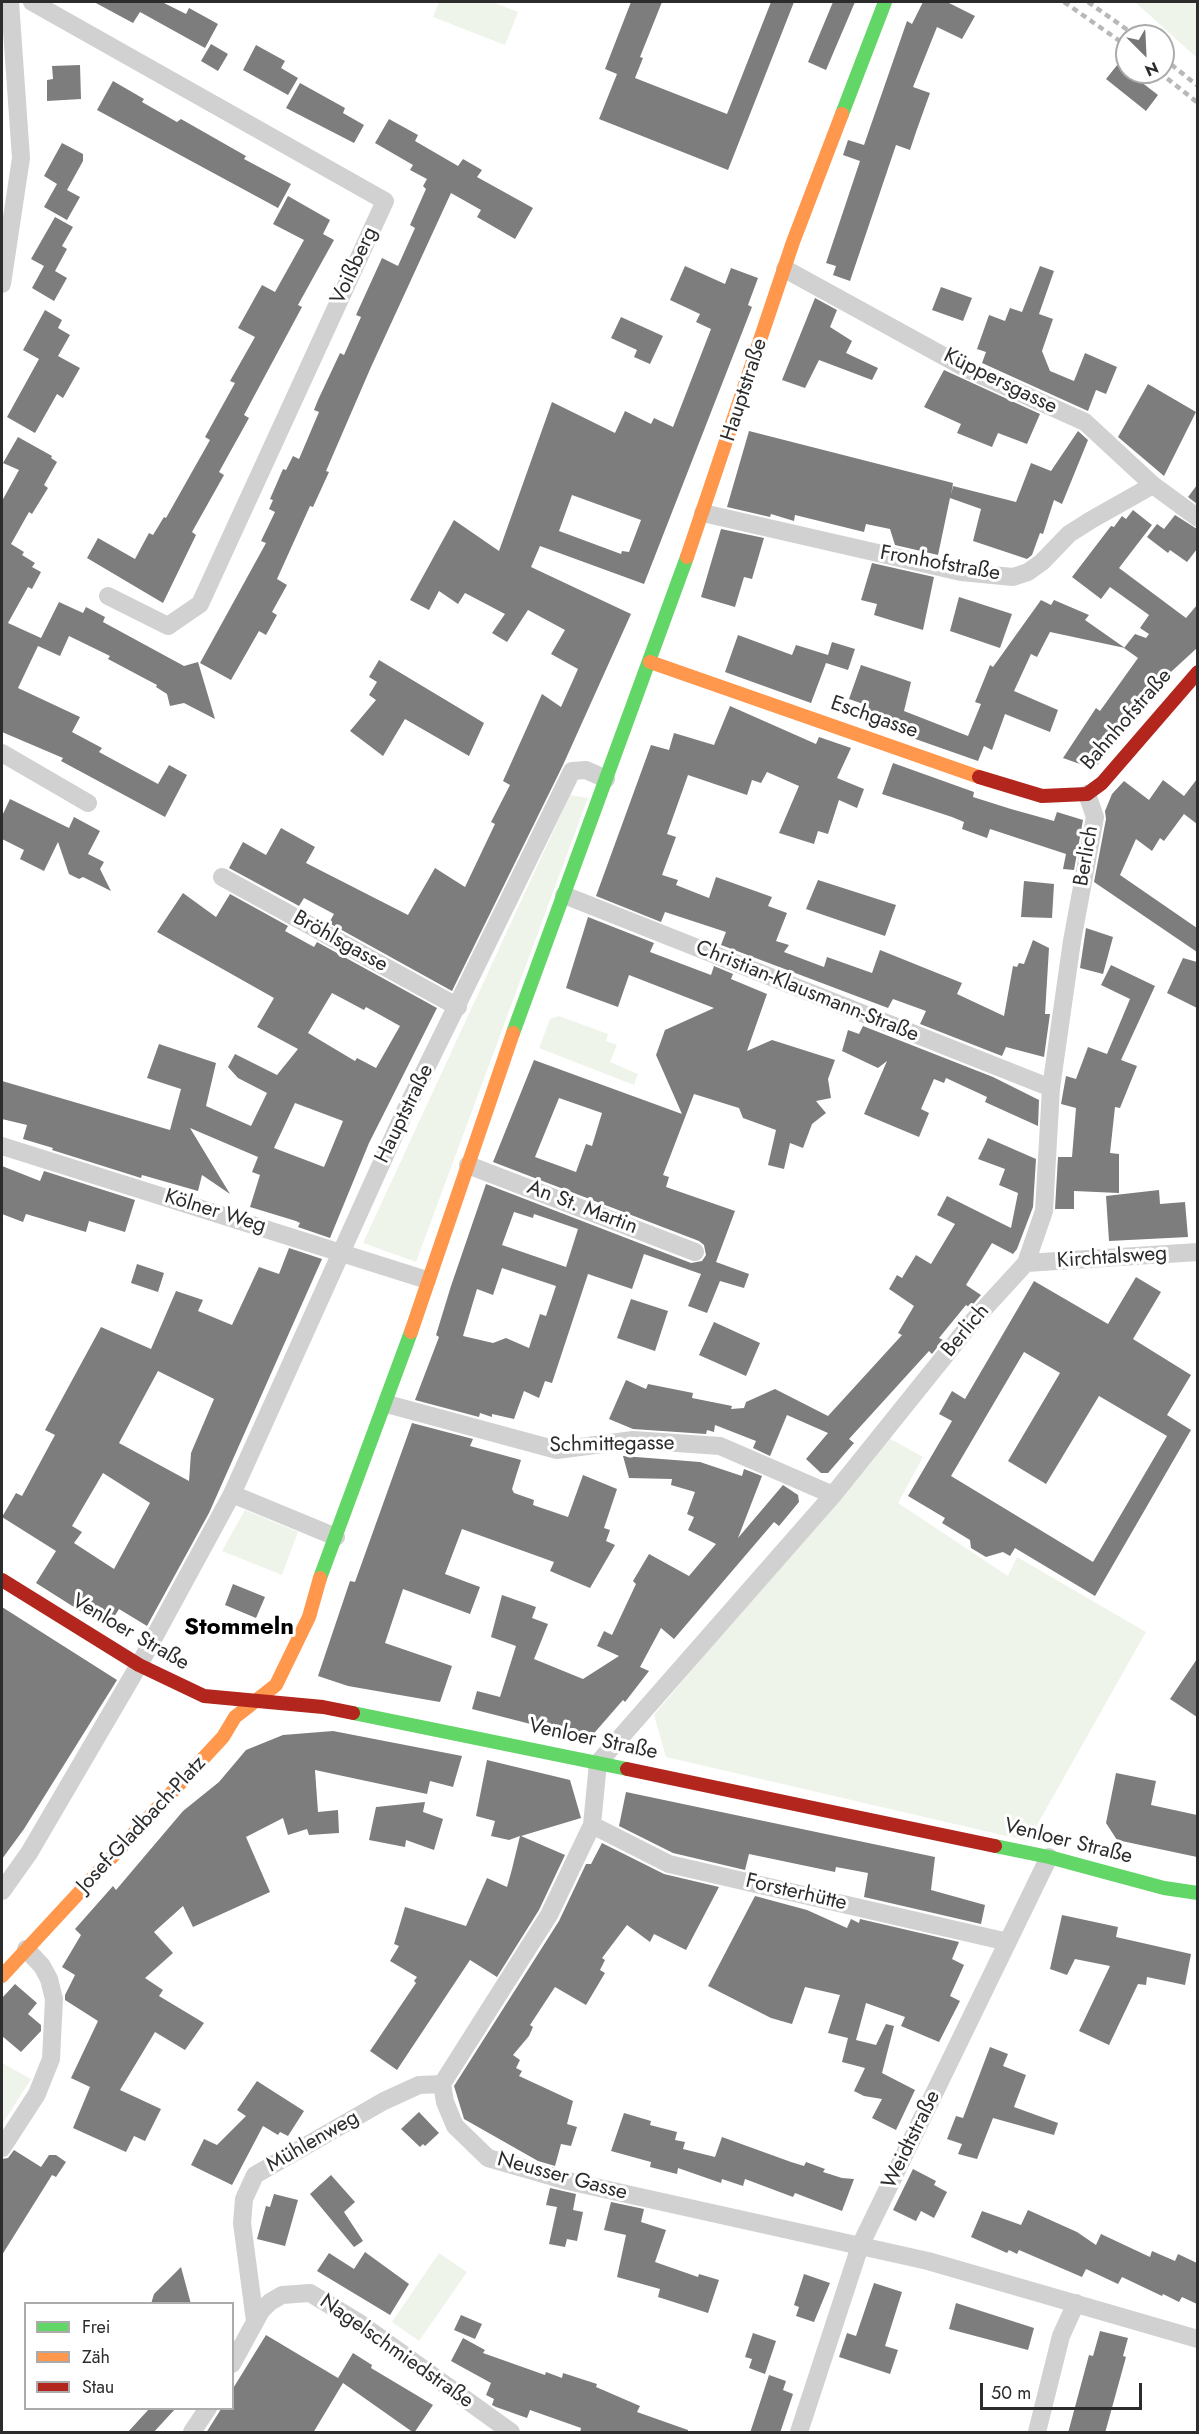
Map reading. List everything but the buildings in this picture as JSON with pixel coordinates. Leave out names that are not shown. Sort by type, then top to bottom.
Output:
[{"type":"street","points":[[2,284],[21,158],[10,2]]},
{"type":"street","name":"Voißberg","points":[[32,2],[385,201],[200,604],[168,626],[108,596]]},
{"type":"street","name":"Hauptstraße","points":[[256,1701],[276,1685],[309,1617],[336,1537],[387,1404],[515,1028],[703,513],[848,91],[885,2]]},
{"type":"street","name":"Küppersgasse","points":[[785,269],[969,370],[1085,422],[1153,485],[1197,518]]},
{"type":"street","name":"Fronhofstraße","points":[[703,513],[961,572],[1013,577],[1028,572],[1042,562],[1069,534],[1153,485]]},
{"type":"street","name":"Eschgasse","points":[[650,662],[1018,790],[1042,796],[1087,794]]},
{"type":"street","name":"Bahnhofstraße","points":[[1087,794],[1102,783],[1197,672]]},
{"type":"street","points":[[2,753],[88,803]]},
{"type":"street","name":"Hauptstraße","points":[[139,1665],[232,1494],[406,1109],[572,771],[586,770],[606,778]]},
{"type":"street","name":"Berlich","points":[[598,1763],[833,1495],[972,1322],[1026,1263],[1044,1211],[1051,1088],[1071,941],[1095,817],[1087,794]]},
{"type":"street","name":"Bröhlsgasse","points":[[222,877],[458,1007]]},
{"type":"street","name":"Christian-Klausmann-Straße","points":[[564,895],[1051,1088]]},
{"type":"street","name":"Kölner Weg","points":[[2,1146],[428,1280]]},
{"type":"street","name":"An St. Martin","points":[[468,1165],[695,1252]]},
{"type":"street","name":"Kirchtalsweg","points":[[1026,1263],[1197,1252]]},
{"type":"street","name":"Schmittegasse","points":[[387,1404],[557,1450],[633,1440],[720,1446],[833,1495]]},
{"type":"street","points":[[232,1494],[336,1537]]},
{"type":"street","name":"Venloer Straße","points":[[2,1580],[139,1665],[204,1696],[338,1710],[1049,1857],[1164,1888],[1197,1893]]},
{"type":"street","points":[[2,1891],[29,1853],[139,1665]]},
{"type":"street","name":"Josef-Gladbach-Platz","points":[[2,1976],[223,1737],[235,1717],[256,1701]]},
{"type":"street","points":[[442,2084],[549,1915],[592,1825],[598,1763]]},
{"type":"street","name":"Forsterhütte","points":[[592,1825],[669,1864],[1008,1942]]},
{"type":"street","name":"Weidtstraße","points":[[799,2433],[860,2246],[1049,1857]]},
{"type":"street","points":[[2,2148],[37,2094],[51,2059],[54,2000],[46,1972],[26,1949]]},
{"type":"street","name":"Neusser Gasse","points":[[442,2084],[444,2102],[455,2126],[488,2158],[568,2181],[928,2261],[1197,2339]]},
{"type":"street","name":"Mühlenweg","points":[[255,2322],[242,2223],[244,2199],[255,2175],[384,2101],[419,2085],[442,2084]]},
{"type":"street","name":"Nagelschmiedstraße","points":[[255,2322],[261,2312],[282,2295],[310,2293],[361,2324],[511,2433]]},
{"type":"street","points":[[1037,2433],[1061,2336],[1076,2303]]},
{"type":"street","points":[[234,2360],[255,2322]]},
{"type":"street","points":[[192,2433],[207,2410]]},
{"type":"shaded area","points":[[439,2],[492,2],[518,12],[505,45],[433,17]]},
{"type":"shaded area","points":[[1135,2],[1197,2],[1197,58],[1175,38],[1175,24],[1159,24]]},
{"type":"shaded area","points":[[570,795],[588,798],[416,1262],[363,1243]]},
{"type":"shaded area","points":[[559,1016],[608,1034],[606,1041],[617,1045],[610,1062],[638,1074],[634,1085],[539,1048],[550,1019]]},
{"type":"shaded area","points":[[887,1437],[923,1457],[898,1503],[1008,1576],[1017,1557],[1146,1632],[1028,1841],[666,1757],[654,1715]]},
{"type":"shaded area","points":[[245,1510],[298,1532],[282,1575],[222,1551]]},
{"type":"shaded area","points":[[2,2063],[31,2079],[3,2123],[2,2122]]},
{"type":"shaded area","points":[[439,2253],[467,2272],[419,2341],[392,2322]]},
{"type":"railway","points":[[1064,2],[1115,38]]},
{"type":"railway","points":[[1088,2],[1119,24]]},
{"type":"railway","points":[[1175,68],[1198,86]]},
{"type":"railway","points":[[1174,84],[1198,103]]},
{"type":"traffic: fast","points":[[842,114],[885,2]]},
{"type":"traffic: fast","points":[[513,1033],[687,557]]},
{"type":"traffic: fast","points":[[320,1578],[411,1332]]},
{"type":"traffic: fast","points":[[353,1713],[627,1769]]},
{"type":"traffic: fast","points":[[995,1846],[1049,1857],[1164,1888],[1198,1893]]},
{"type":"traffic: slow","points":[[687,557],[793,242],[842,114]]},
{"type":"traffic: slow","points":[[650,662],[979,777]]},
{"type":"traffic: slow","points":[[411,1332],[513,1033]]},
{"type":"traffic: slow","points":[[2,1976],[223,1737],[235,1717],[276,1685],[309,1617],[320,1578]]},
{"type":"traffic: jam","points":[[979,777],[1042,796],[1087,794],[1102,783],[1198,672]]},
{"type":"traffic: jam","points":[[2,1580],[139,1665],[204,1696],[323,1707],[353,1713]]},
{"type":"traffic: jam","points":[[627,1769],[995,1846]]},
{"type":"district","name":"Stommeln","points":[[239,1628]]}]
